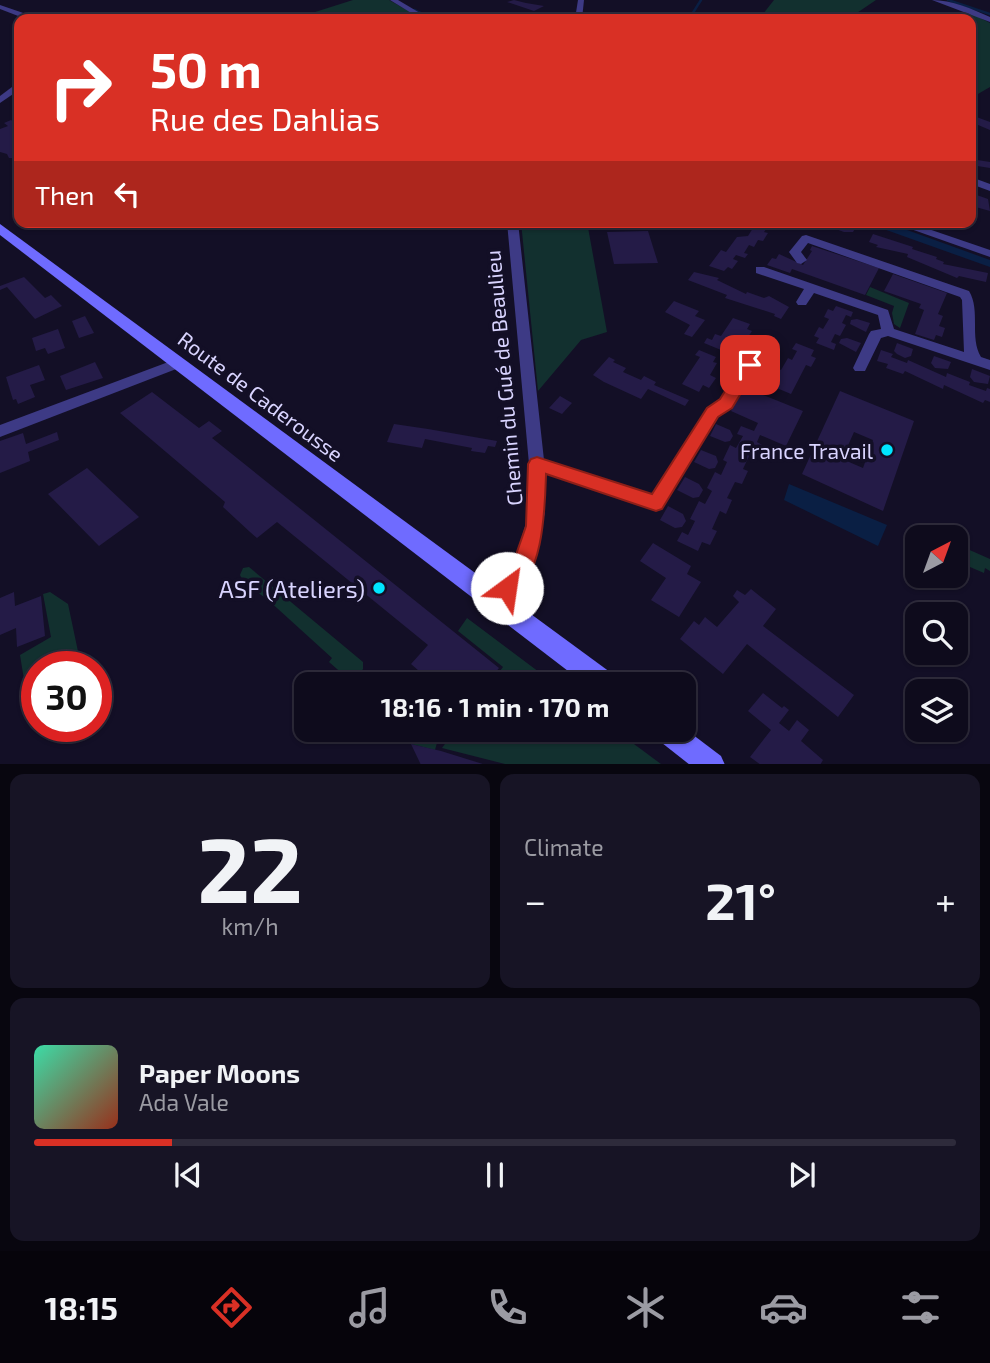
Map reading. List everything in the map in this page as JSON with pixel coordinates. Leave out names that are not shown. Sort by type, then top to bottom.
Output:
[{"type":"main road","name":"Route de Caderousse","points":[[0,228],[588,672]]},
{"type":"main road","points":[[682,742],[711,764]]},
{"type":"street","points":[[393,0],[417,14]]},
{"type":"street","points":[[935,0],[971,10],[990,20]]},
{"type":"street","points":[[0,7],[19,14]]},
{"type":"street","name":"Chemin du Gué de Beaulieu","points":[[494,601],[521,570],[537,513],[537,464],[513,228]]},
{"type":"street","points":[[914,228],[990,254]]},
{"type":"street","points":[[801,260],[796,252],[806,238],[965,295],[968,300],[969,349],[975,359]]},
{"type":"street","points":[[760,270],[884,313],[888,332]]},
{"type":"street","points":[[802,302],[811,288]]},
{"type":"street","points":[[860,368],[876,334],[888,332],[990,365]]},
{"type":"street","points":[[0,431],[179,363]]},
{"type":"street","points":[[537,464],[656,503],[713,412],[726,403],[750,365]]},
{"type":"green space","points":[[353,0],[389,0],[414,14],[309,14]]},
{"type":"green space","points":[[774,0],[876,0],[855,14],[763,14]]},
{"type":"green space","points":[[976,16],[990,23],[990,87],[976,95]]},
{"type":"green space","points":[[522,228],[588,228],[607,332],[581,340],[538,391]]},
{"type":"green space","points":[[870,287],[909,303],[900,328],[894,324],[894,306],[866,295]]},
{"type":"green space","points":[[968,549],[990,559],[990,571],[985,568],[984,573],[968,566]]},
{"type":"green space","points":[[249,567],[363,662],[361,672],[340,672],[329,662],[332,658],[267,599],[244,583],[240,575],[243,568]]},
{"type":"green space","points":[[50,592],[68,604],[78,651],[27,651],[51,637],[43,594]]},
{"type":"green space","points":[[467,618],[539,672],[499,672],[503,667],[458,631]]},
{"type":"green space","points":[[410,742],[437,742],[435,750]]},
{"type":"green space","points":[[446,742],[631,742],[661,764],[505,764],[442,748]]},
{"type":"water","points":[[881,228],[902,228],[990,260],[990,267]]},
{"type":"water","points":[[789,484],[887,525],[878,546],[784,500]]},
{"type":"building","points":[[514,0],[544,6],[534,11],[507,2]]},
{"type":"building","points":[[976,117],[990,122],[990,130],[976,124]]},
{"type":"building","points":[[11,120],[14,122],[14,158],[0,152],[0,129],[8,126],[4,123]]},
{"type":"building","points":[[976,160],[990,162],[990,168],[976,166]]},
{"type":"building","points":[[976,195],[988,199],[990,211],[976,207]]},
{"type":"building","points":[[753,228],[767,228],[764,232],[768,233],[763,241],[758,240],[754,247],[749,245],[744,253],[748,254],[745,258],[736,255],[733,259],[738,261],[732,269],[728,267],[724,271],[709,266],[721,250],[726,252],[737,237],[748,236]]},
{"type":"building","points":[[833,228],[855,228],[853,232]]},
{"type":"building","points":[[648,231],[658,263],[614,264],[607,232]]},
{"type":"building","points":[[873,234],[937,257],[943,264],[988,273],[986,282],[959,276],[957,278],[907,257],[908,254],[876,247],[878,245],[869,242]]},
{"type":"building","points":[[812,246],[879,268],[865,295],[792,269],[790,273],[767,265],[779,254],[803,265],[812,251]]},
{"type":"building","points":[[694,272],[719,278],[717,280],[746,294],[747,292],[764,298],[769,296],[789,307],[781,319],[774,316],[775,314],[725,298],[727,295],[688,280]]},
{"type":"building","points":[[893,274],[947,293],[938,314],[943,316],[939,326],[945,328],[942,337],[936,335],[934,340],[915,334],[924,310],[919,308],[921,304],[884,291]]},
{"type":"building","points":[[24,277],[45,298],[51,295],[62,306],[35,319],[7,287],[0,290],[0,286]]},
{"type":"building","points":[[674,301],[699,311],[695,316],[705,320],[692,337],[684,334],[690,325],[665,312]]},
{"type":"building","points":[[836,306],[853,312],[851,317],[846,315],[842,323],[846,325],[840,336],[835,334],[831,342],[836,344],[834,350],[816,343],[819,338],[814,336],[819,327],[823,329],[829,319],[824,317],[828,309],[833,311]]},
{"type":"building","points":[[85,316],[94,333],[79,338],[72,321]]},
{"type":"building","points":[[733,318],[750,324],[747,329],[752,331],[746,340],[741,338],[737,344],[732,342],[729,347],[724,345],[721,350],[704,343],[707,338],[712,340],[715,334],[721,336]]},
{"type":"building","points":[[851,320],[870,323],[866,332],[850,324]]},
{"type":"building","points":[[58,329],[65,348],[48,354],[45,348],[36,351],[32,338]]},
{"type":"building","points":[[847,338],[861,343],[856,352],[839,343],[841,339]]},
{"type":"building","points":[[796,343],[814,350],[811,356],[816,358],[811,367],[806,365],[791,394],[772,386],[775,380],[770,378],[776,367],[781,370],[788,358],[792,360],[797,351],[792,349]]},
{"type":"building","points":[[897,343],[913,349],[911,356],[905,358],[897,354],[894,351]]},
{"type":"building","points":[[699,350],[716,357],[713,362],[717,363],[710,375],[716,378],[709,388],[703,385],[699,392],[682,384],[700,357],[695,355]]},
{"type":"building","points":[[881,350],[893,354],[891,357],[907,363],[908,360],[946,377],[947,373],[970,382],[969,385],[986,391],[987,388],[990,389],[990,402],[985,400],[983,403],[944,385],[943,389],[905,371],[903,374],[886,368],[888,364],[877,361]]},
{"type":"building","points":[[934,356],[951,362],[948,369],[935,368],[931,363]]},
{"type":"building","points":[[609,357],[626,368],[623,372],[641,380],[644,376],[656,382],[654,385],[689,400],[685,406],[648,389],[641,399],[604,382],[593,375]]},
{"type":"building","points":[[95,362],[103,378],[66,390],[60,376]]},
{"type":"building","points":[[39,365],[45,380],[30,385],[35,397],[18,404],[16,399],[13,400],[6,377]]},
{"type":"building","points":[[972,369],[990,376],[988,384],[974,382],[970,377]]},
{"type":"building","points":[[746,385],[755,388],[753,391],[803,411],[786,446],[760,435],[757,442],[762,445],[756,456],[750,454],[743,469],[748,471],[742,484],[735,482],[727,498],[732,500],[726,514],[720,511],[712,529],[717,531],[710,545],[702,542],[698,551],[677,541],[682,532],[688,535],[695,521],[690,519],[699,501],[705,504],[712,491],[707,488],[715,472],[721,475],[727,462],[723,460],[730,445],[736,448],[743,436],[737,434],[741,426],[754,431],[758,423],[731,411]]},
{"type":"building","name":"France Travail","points":[[840,391],[914,421],[883,511],[802,474]],"holes":[[[854,432],[873,440],[863,468],[842,459]]]},
{"type":"building","name":"ASF (Ateliers)","points":[[152,392],[199,428],[209,421],[222,431],[212,438],[499,668],[496,672],[420,672],[411,664],[428,645],[277,522],[257,538],[223,507],[225,502],[120,413]]},
{"type":"building","points":[[560,396],[572,403],[562,414],[549,408]]},
{"type":"building","points":[[394,424],[497,441],[495,447],[488,446],[485,453],[425,439],[422,448],[387,442]]},
{"type":"building","points":[[716,424],[730,430],[733,436],[730,441],[725,442],[710,436]]},
{"type":"building","points":[[57,432],[59,440],[28,452],[30,461],[0,473],[0,441],[23,433],[26,444]]},
{"type":"building","points":[[701,450],[716,456],[718,462],[715,468],[709,469],[694,462]]},
{"type":"building","points":[[87,468],[139,517],[99,546],[48,494]]},
{"type":"building","points":[[685,477],[699,484],[703,490],[699,497],[693,498],[677,490]]},
{"type":"building","points":[[668,506],[683,514],[686,521],[682,527],[675,528],[660,520]]},
{"type":"building","points":[[653,543],[691,566],[687,574],[701,582],[679,617],[651,600],[666,578],[640,561]]},
{"type":"building","points":[[751,589],[776,609],[763,626],[854,695],[838,717],[747,644],[723,674],[680,639],[694,621],[699,625],[705,617],[717,627],[739,602],[733,596],[737,590],[745,595]]},
{"type":"building","points":[[14,592],[15,606],[41,596],[45,636],[17,647],[16,628],[0,635],[0,598]]},
{"type":"building","points":[[763,693],[782,708],[784,706],[789,710],[779,723],[789,731],[797,720],[809,730],[801,741],[823,760],[821,764],[760,764],[750,757],[771,730],[748,711]]},
{"type":"building","points":[[411,744],[483,764],[421,764]]},
{"type":"waterway","points":[[692,14],[701,0]]},
{"type":"waterway","points":[[948,0],[990,14]]},
{"type":"waterway","points":[[414,10],[422,14]]},
{"type":"place","name":"France Travail","points":[[887,450]]},
{"type":"place","name":"ASF (Ateliers)","points":[[379,588]]},
{"type":"route","points":[[507,588],[521,570],[535,526],[537,464],[656,503],[713,412],[726,403],[750,365]]}]
